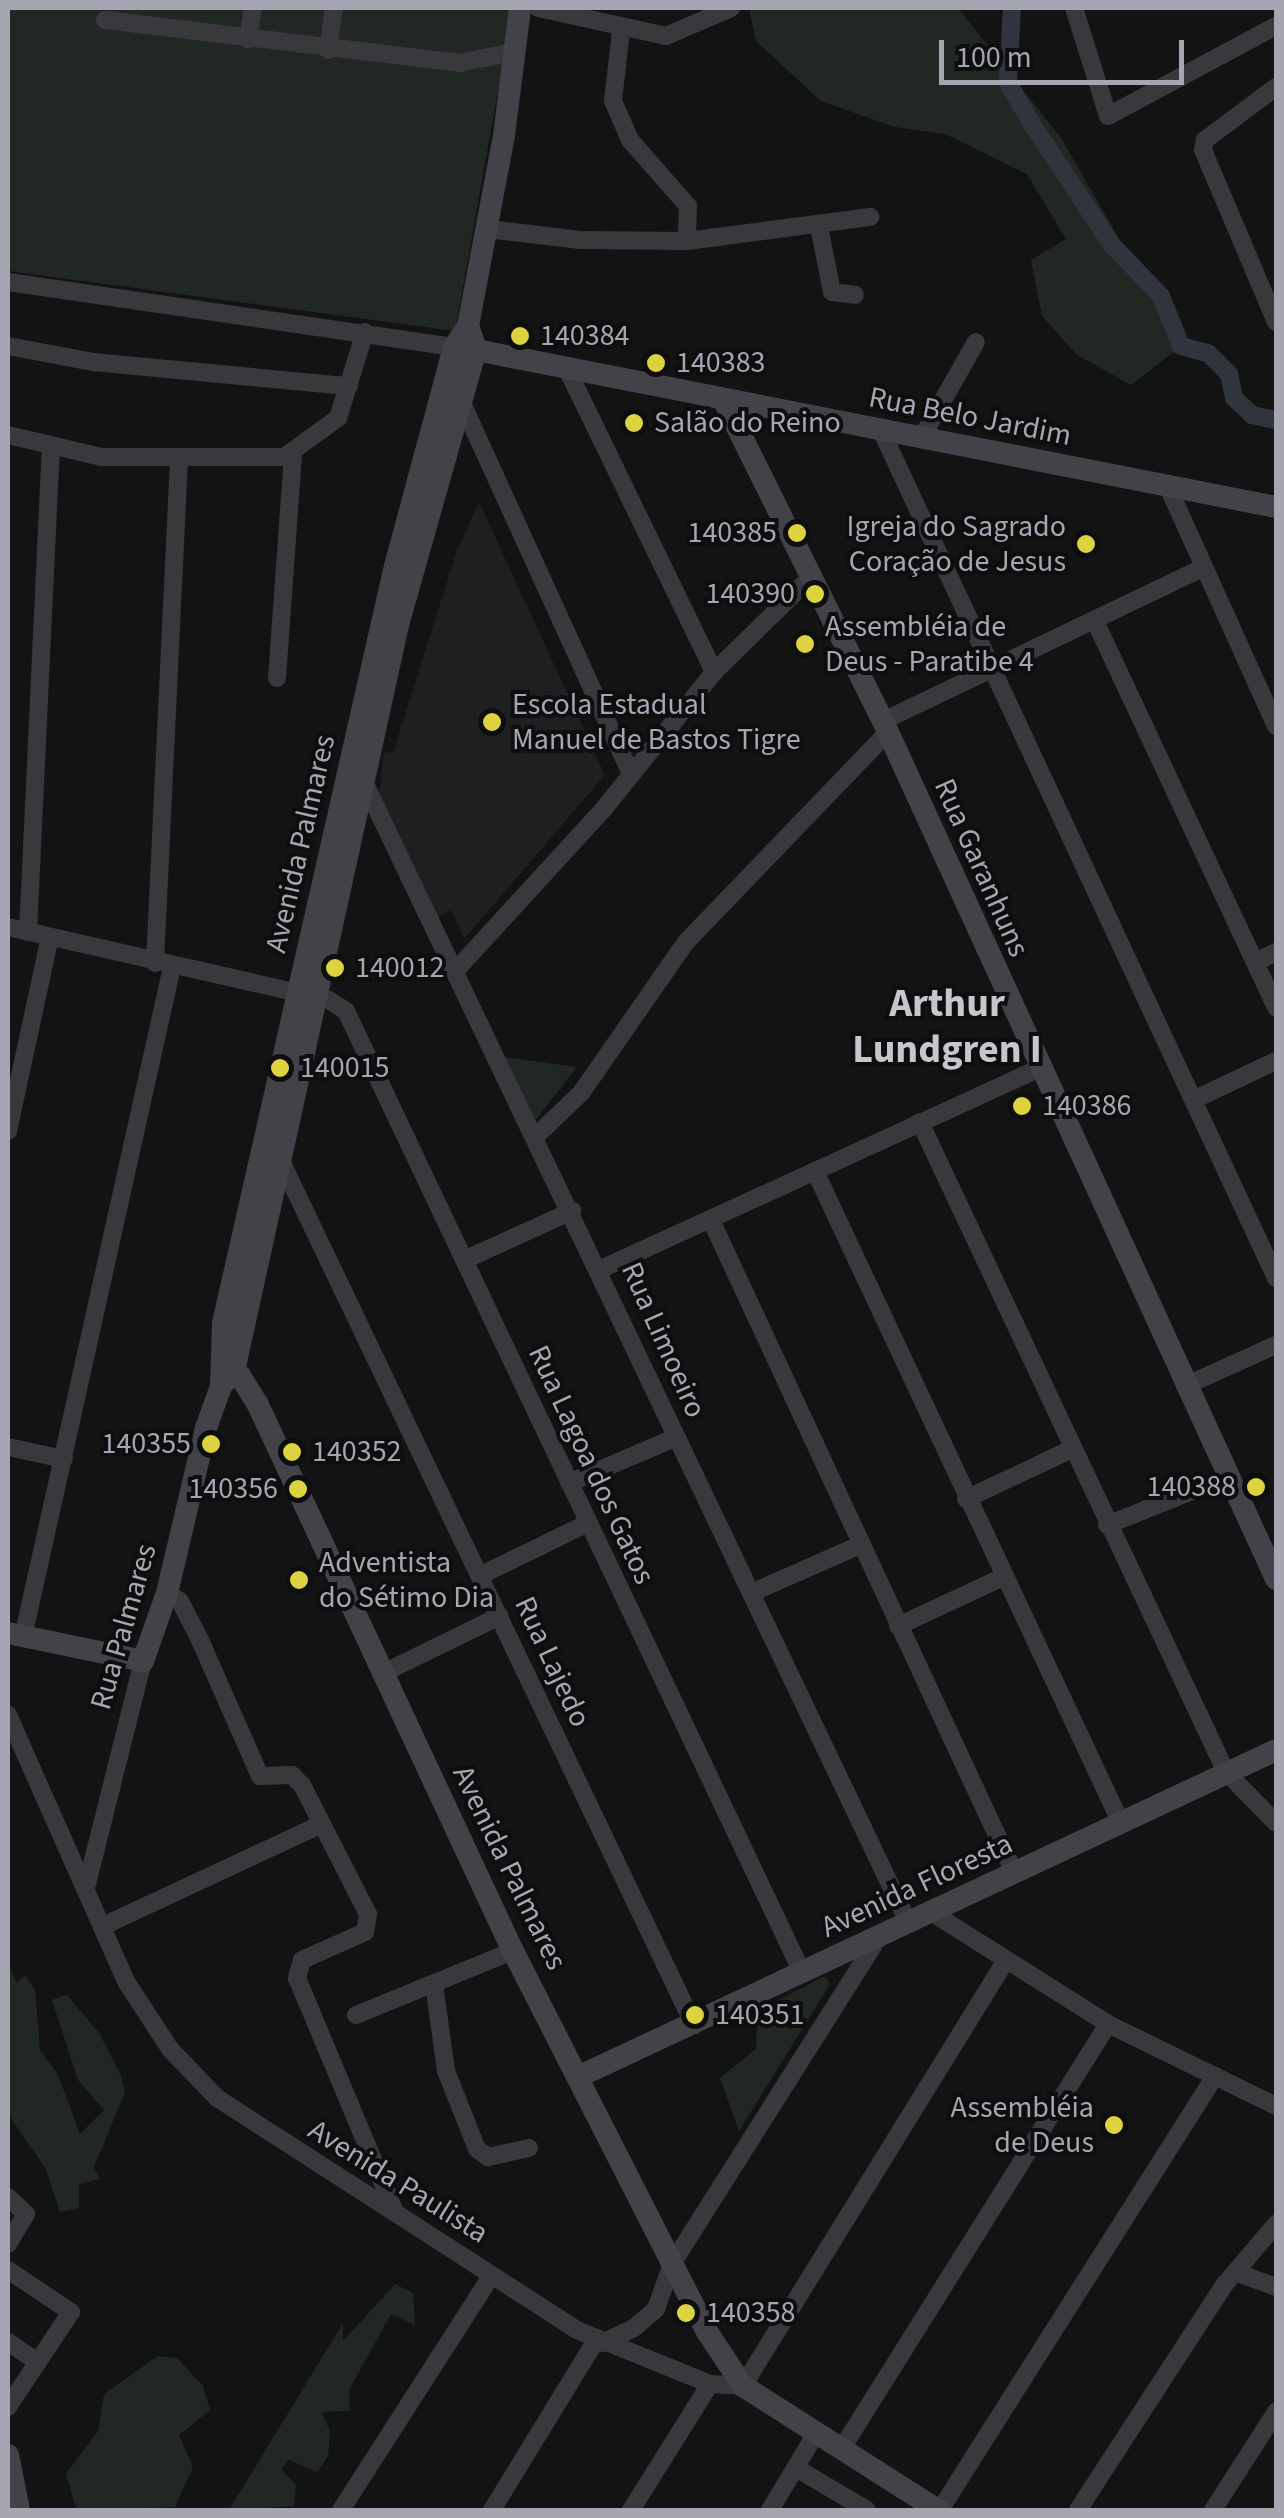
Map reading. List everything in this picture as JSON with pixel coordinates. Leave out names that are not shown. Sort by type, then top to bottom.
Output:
[{"type":"main road","name":"Avenida Palmares","points":[[225,1374],[281,1161],[308,996],[364,782],[398,626],[461,402],[468,326],[488,229],[520,8]]},
{"type":"main road","name":"Avenida Palmares","points":[[225,1374],[308,996],[395,566],[465,348]]},
{"type":"main road","name":"Rua Belo Jardim","points":[[465,348],[568,372],[880,428],[1276,507]]},
{"type":"main road","name":"Rua Garanhuns","points":[[724,401],[885,726],[1037,1069],[1276,1579]]},
{"type":"main road","name":"Avenida Palmares","points":[[225,1374],[267,1422],[513,1951],[582,2076],[672,2264],[742,2386]]},
{"type":"main road","name":"Rua Palmares","points":[[143,1661],[168,1593],[225,1374]]},
{"type":"main road","points":[[16,1635],[143,1661]]},
{"type":"main road","name":"Avenida Floresta","points":[[582,2076],[1276,1750]]},
{"type":"main road","points":[[742,2386],[814,2435],[939,2510]]},
{"type":"main road","points":[[8,2455],[15,2508]]},
{"type":"street","points":[[163,28],[167,8]]},
{"type":"street","points":[[248,39],[254,8]]},
{"type":"street","points":[[328,50],[334,8]]},
{"type":"street","points":[[538,8],[620,31],[666,36],[731,8]]},
{"type":"street","points":[[1074,8],[1108,116],[1276,26]]},
{"type":"street","points":[[104,20],[459,64],[513,52]]},
{"type":"street","points":[[620,31],[612,101],[630,140],[684,199],[687,241]]},
{"type":"street","points":[[1276,88],[1204,140],[1203,150],[1276,322]]},
{"type":"street","points":[[488,229],[580,240],[687,241],[870,217]]},
{"type":"street","points":[[819,226],[832,292],[856,295]]},
{"type":"street","points":[[8,282],[465,348]]},
{"type":"street","points":[[8,434],[52,449],[180,460],[293,454],[331,428],[366,332]]},
{"type":"street","points":[[922,437],[976,342]]},
{"type":"street","points":[[8,346],[93,362],[348,386]]},
{"type":"street","points":[[568,372],[714,672]]},
{"type":"street","points":[[461,402],[630,772]]},
{"type":"street","points":[[880,428],[1276,1278]]},
{"type":"street","points":[[28,932],[52,449]]},
{"type":"street","points":[[276,678],[293,454]]},
{"type":"street","points":[[16,1635],[64,1459],[164,965],[180,460]]},
{"type":"street","points":[[1168,488],[1276,726]]},
{"type":"street","points":[[534,1138],[581,1093],[686,942],[885,726],[1203,568]]},
{"type":"street","points":[[457,969],[714,672],[810,578]]},
{"type":"street","points":[[1096,623],[1276,1008]]},
{"type":"street","name":"Rua Limoeiro","points":[[364,782],[601,1269],[677,1438],[908,1922]]},
{"type":"street","points":[[8,927],[308,996]]},
{"type":"street","points":[[8,1131],[50,937]]},
{"type":"street","points":[[1256,962],[1276,952]]},
{"type":"street","name":"Rua Lagoa dos Gatos","points":[[308,996],[334,1003],[352,1021],[802,1972]]},
{"type":"street","points":[[1194,1100],[1276,1061]]},
{"type":"street","points":[[601,1269],[1037,1069]]},
{"type":"street","points":[[920,1122],[1226,1772],[1276,1823]]},
{"type":"street","name":"Rua Lajedo","points":[[281,1161],[694,2025]]},
{"type":"street","points":[[815,1170],[1001,1578],[1121,1823]]},
{"type":"street","points":[[464,1260],[572,1211]]},
{"type":"street","points":[[710,1220],[1015,1874]]},
{"type":"street","points":[[1185,1386],[1276,1345]]},
{"type":"street","points":[[569,1483],[677,1438]]},
{"type":"street","points":[[8,1447],[64,1459]]},
{"type":"street","points":[[966,1499],[1072,1449]]},
{"type":"street","points":[[1108,1525],[1227,1477]]},
{"type":"street","points":[[481,1574],[588,1523]]},
{"type":"street","points":[[751,1593],[862,1544]]},
{"type":"street","points":[[898,1626],[1001,1578]]},
{"type":"street","points":[[168,1593],[180,1601],[200,1640],[260,1776],[297,1778],[370,1921],[358,1937],[302,1960],[297,1978],[393,2208]]},
{"type":"street","points":[[381,1674],[500,1616]]},
{"type":"street","name":"Rua Palmares","points":[[87,1884],[143,1661]]},
{"type":"street","name":"Avenida Paulista","points":[[8,1715],[146,2016],[217,2098],[352,2189],[393,2208],[490,2276],[599,2341],[710,2384],[742,2386]]},
{"type":"street","points":[[103,1926],[320,1826]]},
{"type":"street","points":[[931,1912],[1004,1962],[1108,2024],[1276,2106]]},
{"type":"street","points":[[492,2510],[599,2341],[634,2328],[656,2308],[672,2264],[879,1937]]},
{"type":"street","points":[[356,2015],[513,1951]]},
{"type":"street","points":[[742,2386],[1004,1962]]},
{"type":"street","points":[[434,1984],[446,2071],[477,2149],[488,2157],[529,2148]]},
{"type":"street","points":[[841,2450],[1108,2024]]},
{"type":"street","points":[[939,2510],[1215,2076]]},
{"type":"street","points":[[8,2197],[26,2214],[8,2244]]},
{"type":"street","points":[[1078,2510],[1234,2272],[1276,2224]]},
{"type":"street","points":[[8,2270],[71,2312],[8,2407]]},
{"type":"street","points":[[1234,2272],[1276,2287]]},
{"type":"street","points":[[340,2510],[490,2276]]},
{"type":"street","points":[[8,2342],[38,2362]]},
{"type":"street","points":[[630,2510],[710,2384]]},
{"type":"street","points":[[1213,2510],[1276,2412]]},
{"type":"street","points":[[770,2510],[814,2435]]},
{"type":"street","points":[[796,2468],[862,2509]]},
{"type":"shaded area","points":[[8,8],[513,8],[455,331],[8,271]]},
{"type":"shaded area","points":[[749,8],[958,8],[1061,138],[1181,346],[1131,385],[1077,355],[1042,316],[1031,260],[1066,239],[1027,174],[945,134],[895,127],[821,101],[756,41]]},
{"type":"shaded area","name":"Escola Estadual Manuel de Bastos Tigre","points":[[479,502],[605,775],[464,939],[451,910],[435,920],[378,802],[384,752],[393,753],[457,550]]},
{"type":"shaded area","points":[[498,1056],[577,1067],[530,1127]]},
{"type":"shaded area","points":[[8,1964],[17,1983],[25,1975],[35,1990],[40,2050],[58,2075],[80,2134],[104,2110],[78,2080],[52,2000],[67,1995],[99,2033],[121,2076],[125,2092],[94,2167],[100,2179],[79,2184],[79,2208],[60,2212],[46,2169],[8,2114]]},
{"type":"shaded area","points":[[825,1976],[830,1984],[739,2131],[720,2078],[756,2049],[758,2011]]},
{"type":"shaded area","points":[[395,2284],[413,2293],[415,2325],[391,2314],[349,2390],[350,2411],[321,2412],[330,2431],[328,2456],[317,2472],[289,2460],[281,2469],[296,2485],[294,2506],[229,2510],[343,2323],[343,2341]]},
{"type":"shaded area","points":[[158,2356],[177,2358],[203,2386],[210,2410],[179,2435],[193,2467],[175,2507],[77,2510],[66,2474],[98,2431],[104,2394]]},
{"type":"waterway","points":[[1012,8],[1008,83],[1032,124],[1111,244],[1161,296],[1181,346],[1208,353],[1229,374],[1234,398],[1252,415],[1276,420]]},
{"type":"place","name":"140384","points":[[520,336]]},
{"type":"place","name":"140383","points":[[656,363]]},
{"type":"place","name":"Salão do Reino","points":[[634,423]]},
{"type":"place","name":"140385","points":[[797,533]]},
{"type":"place","name":"Igreja do Sagrado Coração de Jesus","points":[[1086,544]]},
{"type":"place","name":"140390","points":[[815,594]]},
{"type":"place","name":"Assembléia de Deus - Paratibe 4","points":[[805,644]]},
{"type":"place","name":"Escola Estadual Manuel de Bastos Tigre","points":[[492,722]]},
{"type":"place","name":"140012","points":[[335,968]]},
{"type":"place","name":"140015","points":[[280,1068]]},
{"type":"place","name":"140386","points":[[1022,1106]]},
{"type":"place","name":"140355","points":[[211,1444]]},
{"type":"place","name":"140352","points":[[292,1452]]},
{"type":"place","name":"140388","points":[[1256,1487]]},
{"type":"place","name":"140356","points":[[298,1489]]},
{"type":"place","name":"Adventista do Sétimo Dia","points":[[299,1580]]},
{"type":"place","name":"140351","points":[[695,2015]]},
{"type":"place","name":"Assembléia de Deus","points":[[1114,2125]]},
{"type":"place","name":"140358","points":[[686,2313]]},
{"type":"district","name":"Arthur Lundgren I","points":[[947,1027]]}]
